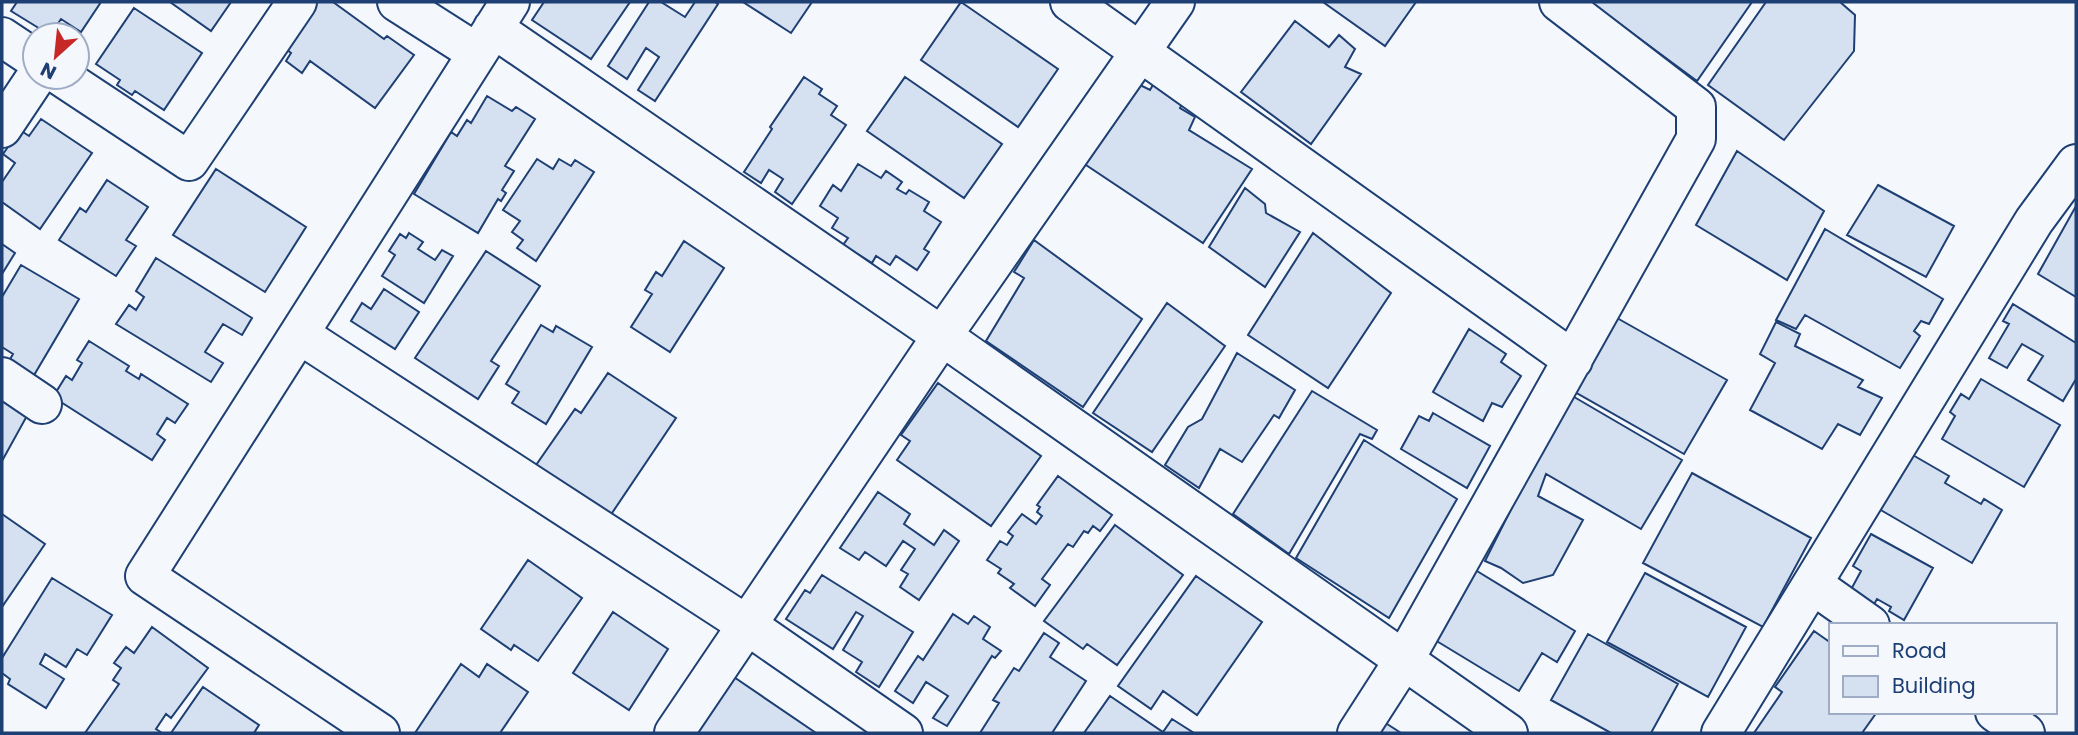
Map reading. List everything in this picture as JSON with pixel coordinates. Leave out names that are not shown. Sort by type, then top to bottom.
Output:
[{"type":"street","points":[[83,91],[190,162],[297,2]]},
{"type":"street","points":[[397,2],[493,28],[942,336],[1508,733]]},
{"type":"street","points":[[1070,2],[1573,360]]},
{"type":"street","points":[[674,733],[942,336],[1175,2]]},
{"type":"street","points":[[1357,733],[1404,660],[1696,139],[1696,107],[1559,2]]},
{"type":"street","points":[[380,733],[145,576],[493,28]]},
{"type":"street","points":[[2,37],[21,50]]},
{"type":"street","points":[[2,128],[27,91]]},
{"type":"street","points":[[1721,733],[2034,221],[2076,164]]},
{"type":"street","points":[[299,334],[747,625],[903,733]]},
{"type":"street","points":[[2,377],[42,404]]},
{"type":"street","points":[[1812,584],[1867,623]]},
{"type":"street","points":[[1998,714],[2025,733]]},
{"type":"building","points":[[17,2],[101,2],[88,21],[27,21],[11,11]]},
{"type":"building","points":[[170,2],[231,2],[211,31]]},
{"type":"building","points":[[312,2],[333,2],[384,39],[387,36],[414,55],[375,108],[310,61],[302,73],[286,61],[291,53],[281,45]]},
{"type":"building","points":[[544,2],[630,2],[591,59],[532,20]]},
{"type":"building","points":[[649,2],[661,2],[685,17],[695,2],[718,4],[655,101],[638,90],[659,57],[646,48],[627,79],[608,66]]},
{"type":"building","points":[[743,2],[812,2],[791,33]]},
{"type":"building","points":[[961,2],[1058,69],[1018,127],[921,60]]},
{"type":"building","points":[[1323,2],[1416,2],[1385,46]]},
{"type":"building","points":[[1590,2],[1752,2],[1697,81]]},
{"type":"building","points":[[1766,2],[1840,2],[1855,15],[1854,51],[1784,140],[1708,85]]},
{"type":"building","points":[[134,8],[202,53],[164,110],[135,91],[132,95],[117,85],[120,80],[96,64]]},
{"type":"building","points":[[1295,21],[1329,47],[1339,35],[1355,49],[1345,67],[1361,74],[1311,144],[1241,92]]},
{"type":"building","points":[[804,77],[822,89],[819,94],[837,106],[831,115],[846,125],[792,204],[775,192],[783,179],[769,170],[761,183],[744,172]]},
{"type":"building","points":[[905,77],[1002,144],[964,198],[867,131]]},
{"type":"building","points":[[1136,83],[1150,90],[1154,83],[1184,100],[1180,108],[1195,117],[1189,130],[1252,169],[1203,243],[1083,163]]},
{"type":"building","points":[[487,96],[512,111],[516,107],[535,119],[505,166],[514,171],[502,190],[506,193],[501,201],[498,199],[478,233],[414,194],[451,132],[457,136],[467,120],[471,123]]},
{"type":"building","points":[[41,119],[92,153],[40,229],[2,202],[2,182],[15,163],[3,154],[20,130],[29,136]]},
{"type":"building","points":[[1737,151],[1824,211],[1787,280],[1696,225]]},
{"type":"building","points":[[537,159],[553,169],[559,159],[571,166],[575,160],[594,172],[536,261],[517,248],[523,240],[512,232],[520,221],[503,210]]},
{"type":"building","points":[[858,164],[881,178],[886,171],[902,182],[897,189],[906,194],[909,190],[929,202],[924,211],[941,222],[924,249],[929,252],[917,270],[896,256],[890,265],[876,256],[872,263],[843,245],[848,238],[832,228],[838,218],[820,206],[833,185],[841,191]]},
{"type":"building","points":[[216,169],[306,227],[265,292],[173,235]]},
{"type":"building","points":[[107,180],[148,207],[126,240],[136,246],[116,276],[59,240],[80,208],[86,212]]},
{"type":"building","points":[[1878,185],[1954,226],[1926,277],[1847,235]]},
{"type":"building","points":[[1245,188],[1265,204],[1266,213],[1300,232],[1265,287],[1209,247]]},
{"type":"building","points":[[2076,206],[2076,297],[2038,274]]},
{"type":"building","points":[[1825,229],[1943,299],[1929,324],[1921,321],[1914,331],[1920,336],[1900,368],[1805,315],[1796,329],[1776,320]]},
{"type":"building","points":[[409,233],[423,242],[418,249],[435,260],[442,250],[453,256],[424,303],[382,276],[395,255],[389,251],[400,234],[406,238]]},
{"type":"building","points":[[1313,233],[1391,293],[1328,388],[1248,335]]},
{"type":"building","points":[[1034,240],[1142,319],[1083,407],[986,341],[1024,278],[1014,272]]},
{"type":"building","points":[[684,241],[724,268],[670,352],[631,327],[652,294],[645,290],[656,272],[662,276]]},
{"type":"building","points":[[2,244],[15,253],[2,274]]},
{"type":"building","points":[[486,251],[540,286],[491,361],[499,366],[478,399],[415,358]]},
{"type":"building","points":[[156,258],[252,318],[242,335],[223,324],[205,352],[223,363],[211,382],[116,324],[129,305],[136,310],[144,297],[136,291]]},
{"type":"building","points":[[21,265],[79,299],[27,387],[3,372],[13,354],[2,347],[2,297]]},
{"type":"building","points":[[384,289],[419,312],[395,349],[351,321],[362,303],[371,309]]},
{"type":"building","points":[[1167,303],[1225,346],[1152,452],[1093,413]]},
{"type":"building","points":[[2013,304],[2076,343],[2076,379],[2063,401],[2028,380],[2043,356],[2022,344],[2007,368],[1989,358],[2009,324],[2003,321]]},
{"type":"building","points":[[1617,318],[1727,380],[1684,454],[1575,392]]},
{"type":"building","points":[[1776,322],[1800,334],[1795,346],[1863,380],[1858,387],[1882,398],[1860,435],[1838,424],[1822,449],[1750,410],[1775,363],[1760,354]]},
{"type":"building","points":[[541,325],[553,332],[556,326],[592,347],[546,424],[512,403],[519,392],[506,384]]},
{"type":"building","points":[[1469,329],[1506,354],[1501,362],[1521,376],[1502,407],[1492,403],[1483,421],[1433,392]]},
{"type":"building","points":[[89,341],[129,366],[126,371],[139,379],[141,374],[188,404],[175,423],[167,418],[157,434],[165,440],[152,460],[53,397],[66,376],[72,380],[82,363],[77,360]]},
{"type":"building","points":[[1237,353],[1295,390],[1279,418],[1274,415],[1242,462],[1220,449],[1199,488],[1165,465],[1188,427],[1202,419]]},
{"type":"building","points":[[608,373],[676,418],[608,519],[534,468],[575,409],[581,413]]},
{"type":"building","points":[[1981,379],[2060,425],[2024,487],[1942,439],[1955,416],[1950,412],[1961,394],[1969,399]]},
{"type":"building","points":[[938,383],[1041,456],[991,526],[897,460],[910,441],[901,435]]},
{"type":"building","points":[[1312,391],[1377,430],[1372,439],[1360,434],[1289,554],[1233,514]]},
{"type":"building","points":[[1569,394],[1682,460],[1641,529],[1546,474],[1538,496],[1583,520],[1553,575],[1523,583],[1485,561]]},
{"type":"building","points":[[2,399],[28,414],[2,461]]},
{"type":"building","points":[[1433,413],[1490,446],[1467,488],[1401,449],[1419,416],[1429,421]]},
{"type":"building","points":[[1364,440],[1457,499],[1389,618],[1296,558]]},
{"type":"building","points":[[1911,454],[1949,476],[1945,483],[1981,504],[1984,499],[2002,510],[1972,563],[1879,509]]},
{"type":"building","points":[[1692,473],[1811,538],[1763,627],[1643,563]]},
{"type":"building","points":[[1058,476],[1112,515],[1100,531],[1093,526],[1088,533],[1084,531],[1073,547],[1068,544],[1042,579],[1050,585],[1035,606],[1010,588],[1014,584],[998,573],[1001,569],[987,560],[1000,541],[1007,545],[1013,536],[1008,532],[1022,514],[1036,524],[1042,516],[1037,512],[1040,507],[1037,505]]},
{"type":"building","points":[[878,492],[910,514],[904,524],[934,545],[944,530],[959,541],[919,600],[900,587],[908,574],[901,570],[915,549],[903,541],[886,566],[865,552],[859,560],[840,548]]},
{"type":"building","points":[[2,514],[45,544],[2,607]]},
{"type":"building","points":[[1115,525],[1183,575],[1117,665],[1087,644],[1083,649],[1044,621]]},
{"type":"building","points":[[1871,534],[1933,568],[1904,620],[1889,611],[1891,607],[1877,599],[1872,608],[1848,595],[1861,571],[1853,566]]},
{"type":"building","points":[[528,560],[582,598],[538,661],[514,645],[511,650],[481,629]]},
{"type":"building","points":[[1472,568],[1575,631],[1557,662],[1542,653],[1519,691],[1430,637]]},
{"type":"building","points":[[1645,573],[1746,627],[1708,697],[1607,642]]},
{"type":"building","points":[[822,575],[913,632],[879,687],[856,672],[862,662],[843,650],[863,616],[856,612],[833,649],[786,619],[805,590],[810,593]]},
{"type":"building","points":[[1196,576],[1262,622],[1197,715],[1163,691],[1151,709],[1118,686]]},
{"type":"building","points":[[52,578],[112,615],[87,655],[77,649],[66,667],[45,654],[40,664],[64,679],[46,708],[8,684],[10,679],[2,673],[2,658]]},
{"type":"building","points":[[613,612],[668,649],[629,710],[573,673]]},
{"type":"building","points":[[953,614],[968,624],[974,616],[990,627],[983,639],[1001,651],[995,658],[992,656],[947,726],[933,718],[948,696],[926,682],[913,703],[895,691],[918,656],[923,660]]},
{"type":"building","points":[[152,627],[208,668],[171,718],[166,714],[156,729],[162,733],[85,733],[119,684],[113,680],[121,668],[114,663],[126,647],[134,653]]},
{"type":"building","points":[[1814,631],[1829,642],[1829,714],[1876,714],[1862,733],[1754,733],[1782,692],[1775,687]]},
{"type":"building","points":[[1044,633],[1059,643],[1050,657],[1086,681],[1052,733],[980,733],[999,703],[993,700],[1014,668],[1019,671]]},
{"type":"building","points":[[1588,634],[1678,684],[1651,733],[1611,733],[1551,700]]},
{"type":"building","points":[[461,664],[479,677],[487,664],[528,692],[500,733],[415,733]]},
{"type":"building","points":[[728,673],[816,733],[687,733]]},
{"type":"building","points":[[203,687],[259,725],[254,733],[171,733]]},
{"type":"building","points":[[1110,696],[1163,732],[1172,719],[1194,733],[1084,733]]},
{"type":"building","points":[[1384,722],[1401,733],[1377,733]]}]
